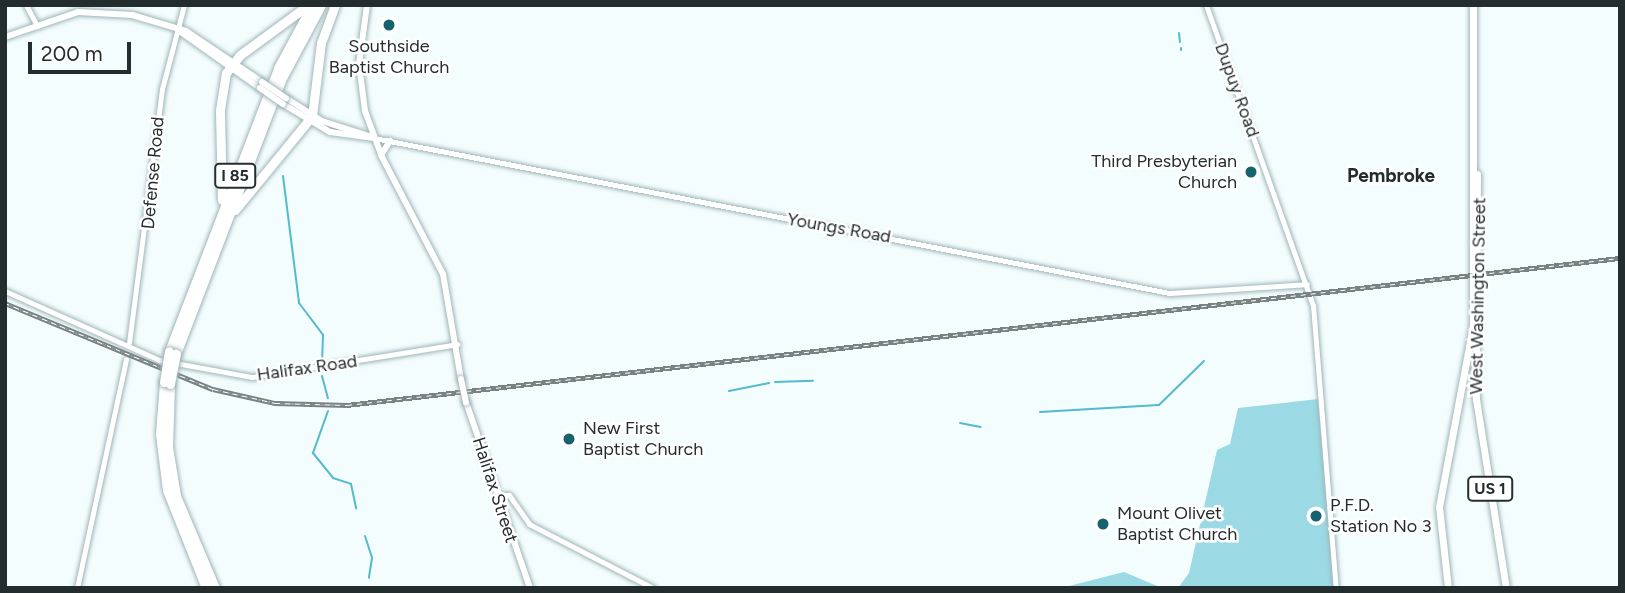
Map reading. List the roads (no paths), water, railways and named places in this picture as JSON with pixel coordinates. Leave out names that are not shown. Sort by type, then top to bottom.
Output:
[{"type":"highway","points":[[217,222],[225,178],[220,110],[230,65],[310,5]]},
{"type":"highway","name":"I 85","points":[[206,588],[167,490],[160,447],[167,383],[173,353],[217,222],[282,58],[310,5]]},
{"type":"highway","name":"I 85","points":[[173,353],[289,61],[321,5]]},
{"type":"highway","points":[[217,245],[242,200],[311,119],[321,43],[335,5]]},
{"type":"highway","name":"I 85","points":[[167,383],[168,433],[176,496],[215,588]]},
{"type":"main road","name":"Halifax Street","points":[[366,5],[359,77],[373,138],[443,274],[466,401],[530,588]]},
{"type":"main road","name":"West Washington Street","points":[[1473,5],[1476,389],[1506,588]]},
{"type":"main road","points":[[5,37],[95,10],[177,29],[311,119],[373,138]]},
{"type":"main road","points":[[382,157],[390,141]]},
{"type":"main road","name":"West Washington Street","points":[[1448,588],[1440,495],[1473,331],[1476,170]]},
{"type":"street","points":[[26,5],[37,26]]},
{"type":"street","name":"Defense Road","points":[[129,344],[148,231],[159,108],[184,5]]},
{"type":"street","name":"Dupuy Road","points":[[1206,5],[1310,293],[1336,588]]},
{"type":"street","name":"Youngs Road","points":[[373,138],[1169,293],[1307,284]]},
{"type":"street","name":"Halifax Road","points":[[5,291],[159,360],[215,372],[269,377],[457,344]]},
{"type":"street","points":[[78,588],[126,359]]},
{"type":"street","points":[[497,495],[509,495],[529,524],[653,588]]},
{"type":"waterway","points":[[1179,33],[1180,42]]},
{"type":"waterway","points":[[283,176],[299,303],[323,335],[322,362]]},
{"type":"waterway","points":[[1040,412],[1159,405],[1204,361]]},
{"type":"waterway","points":[[322,376],[328,398]]},
{"type":"waterway","points":[[775,382],[813,381]]},
{"type":"waterway","points":[[729,391],[769,383]]},
{"type":"waterway","points":[[328,411],[313,453],[333,478],[351,484],[356,508]]},
{"type":"waterway","points":[[960,423],[981,427]]},
{"type":"waterway","points":[[365,536],[372,558],[369,578]]},
{"type":"railway","points":[[5,303],[213,389],[275,403],[347,405],[1620,258]]},
{"type":"place","name":"Southside Baptist Church","points":[[389,25]]},
{"type":"place","name":"Third Presbyterian Church","points":[[1251,172]]},
{"type":"place","name":"New First Baptist Church","points":[[569,439]]},
{"type":"place","name":"P.F.D. Station No 3","points":[[1316,516]]},
{"type":"place","name":"Mount Olivet Baptist Church","points":[[1103,524]]},
{"type":"district","name":"Pembroke","points":[[1391,176]]}]
